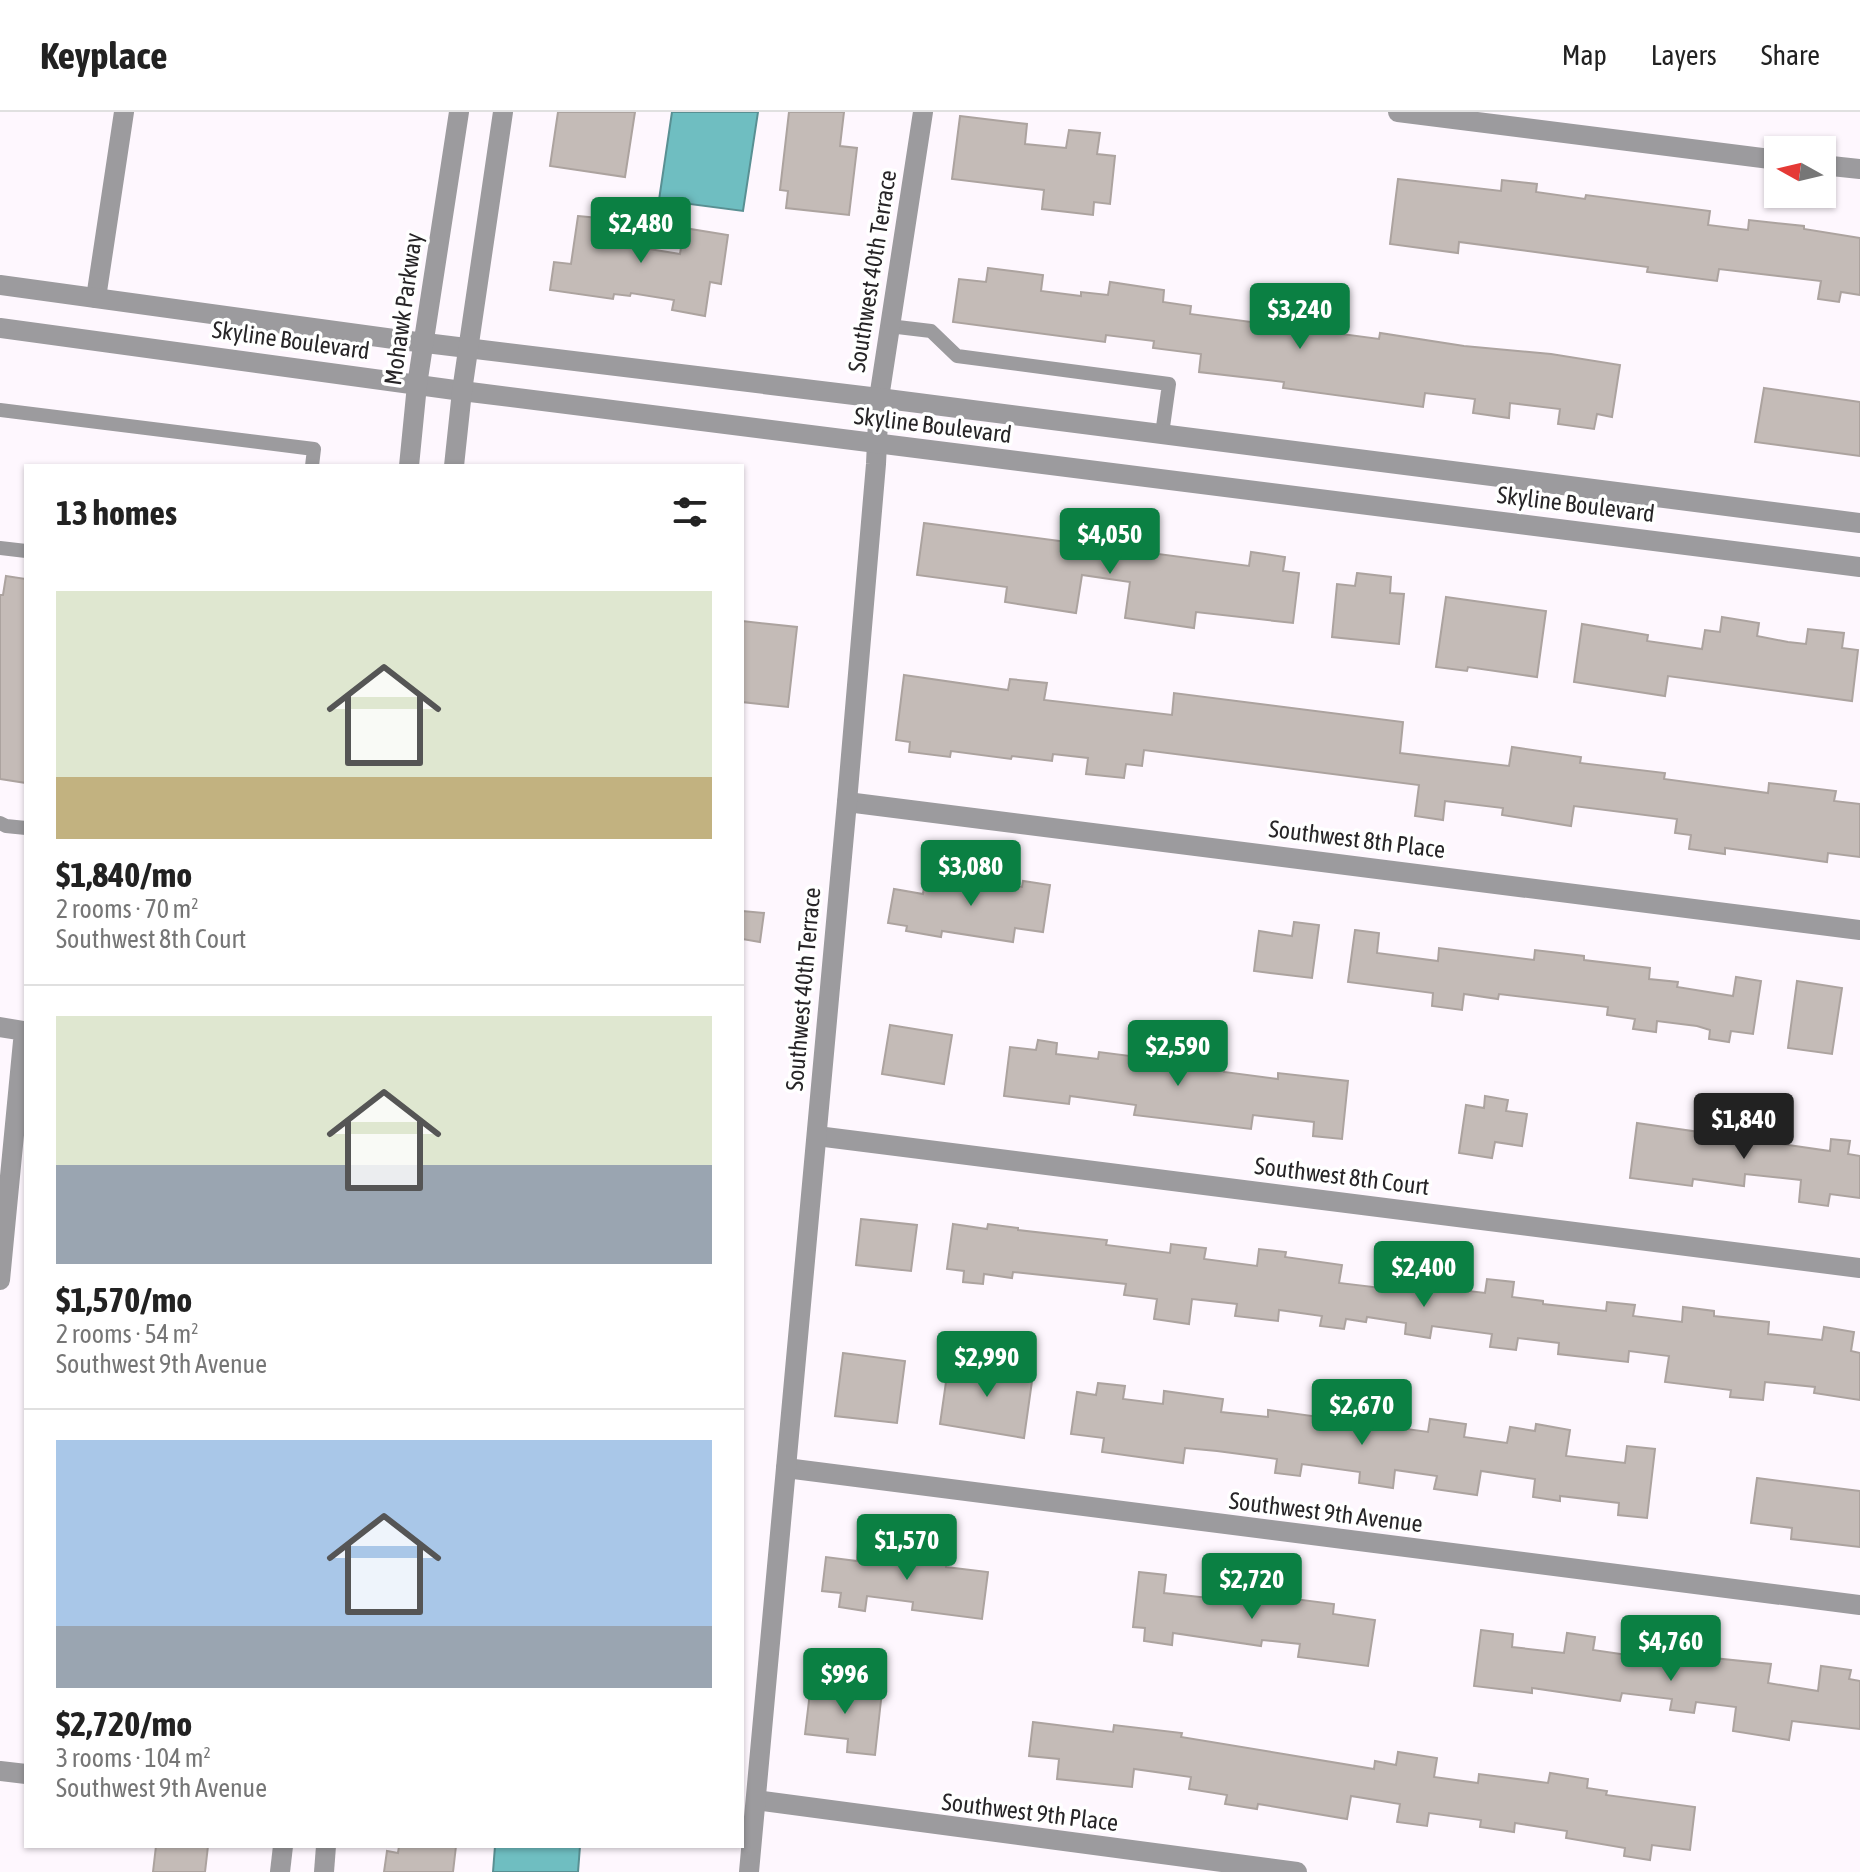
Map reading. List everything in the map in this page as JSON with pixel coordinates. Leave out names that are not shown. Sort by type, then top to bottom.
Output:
[{"type":"street","points":[[96,298],[124,112]]},
{"type":"street","name":"Mohawk Parkway","points":[[409,464],[417,385],[459,112]]},
{"type":"street","points":[[454,464],[503,112]]},
{"type":"street","name":"Southwest 40th Terrace","points":[[749,1872],[847,802],[879,398],[923,112]]},
{"type":"street","points":[[1398,112],[1764,158]]},
{"type":"street","points":[[1836,166],[1860,169]]},
{"type":"street","name":"Skyline Boulevard","points":[[0,285],[424,342],[1860,523]]},
{"type":"street","name":"Skyline Boulevard","points":[[0,328],[462,391],[1860,567]]},
{"type":"street","name":"Southwest 8th Place","points":[[847,802],[1860,930]]},
{"type":"street","points":[[0,1027],[24,1031],[0,1280]]},
{"type":"street","name":"Southwest 8th Court","points":[[817,1136],[1860,1268]]},
{"type":"street","name":"Southwest 9th Avenue","points":[[786,1468],[1860,1605]]},
{"type":"street","points":[[0,1771],[24,1774]]},
{"type":"street","name":"Southwest 9th Place","points":[[756,1800],[1297,1872]]},
{"type":"street","points":[[280,1872],[283,1848]]},
{"type":"street","points":[[324,1872],[326,1848]]},
{"type":"lane","points":[[889,326],[931,331],[957,356],[1169,384],[1162,434]]},
{"type":"lane","points":[[0,410],[314,449],[312,464]]},
{"type":"lane","points":[[0,548],[24,551]]},
{"type":"lane","points":[[0,823],[24,828]]},
{"type":"water","points":[[672,112],[758,112],[743,211],[659,200]]},
{"type":"water","points":[[495,1848],[580,1848],[578,1872],[493,1872]]},
{"type":"building","points":[[558,112],[635,112],[625,177],[550,166]]},
{"type":"building","points":[[789,112],[844,112],[840,146],[857,148],[849,215],[786,208],[788,191],[780,190]]},
{"type":"building","points":[[960,116],[1027,124],[1025,144],[1066,148],[1069,130],[1100,133],[1097,154],[1115,156],[1110,204],[1094,202],[1093,215],[1042,209],[1044,190],[952,179]]},
{"type":"building","points":[[1398,179],[1501,191],[1502,180],[1537,184],[1536,192],[1585,199],[1586,195],[1710,211],[1708,225],[1748,230],[1749,220],[1804,226],[1804,229],[1860,238],[1860,295],[1841,292],[1839,302],[1818,299],[1821,281],[1719,269],[1717,281],[1647,272],[1648,267],[1459,242],[1458,253],[1390,244]]},
{"type":"building","points":[[578,216],[641,222],[637,247],[680,254],[684,228],[728,235],[721,284],[710,282],[705,316],[672,310],[674,300],[631,293],[630,296],[614,294],[613,299],[550,290],[554,262],[571,264]]},
{"type":"building","points":[[988,268],[1043,275],[1041,291],[1081,296],[1081,292],[1108,295],[1110,282],[1164,290],[1163,302],[1191,306],[1190,314],[1379,339],[1380,333],[1620,365],[1612,417],[1597,414],[1594,429],[1558,424],[1560,409],[1510,403],[1509,418],[1473,413],[1475,399],[1425,393],[1423,407],[1283,388],[1284,382],[1199,372],[1201,354],[1153,348],[1154,341],[1106,335],[1105,342],[953,322],[959,279],[986,282]]},
{"type":"building","points":[[1764,388],[1860,402],[1860,456],[1755,442]]},
{"type":"building","points":[[924,523],[1249,566],[1251,552],[1285,557],[1283,571],[1299,573],[1293,623],[1196,612],[1194,628],[1125,618],[1130,582],[1082,575],[1076,613],[1005,602],[1007,587],[917,575]]},
{"type":"building","points":[[1357,573],[1391,577],[1390,593],[1404,594],[1399,644],[1332,637],[1337,584],[1355,586]]},
{"type":"building","points":[[6,576],[24,579],[24,783],[0,779],[0,595],[3,595]]},
{"type":"building","points":[[1446,597],[1546,611],[1537,677],[1468,667],[1467,671],[1436,667]]},
{"type":"building","points":[[1722,617],[1759,623],[1757,636],[1788,642],[1806,644],[1808,629],[1844,633],[1842,648],[1858,650],[1852,701],[1668,676],[1665,696],[1574,682],[1582,624],[1648,635],[1647,641],[1702,649],[1705,630],[1720,632]]},
{"type":"building","points":[[744,621],[797,627],[788,707],[744,702]]},
{"type":"building","points":[[904,675],[1008,690],[1010,679],[1047,683],[1044,700],[1172,715],[1174,693],[1403,722],[1400,753],[1509,766],[1512,747],[1581,757],[1580,763],[1665,773],[1664,779],[1768,793],[1769,783],[1836,791],[1834,801],[1860,804],[1860,857],[1828,853],[1827,862],[1725,848],[1725,854],[1689,849],[1691,835],[1675,833],[1677,819],[1574,806],[1571,826],[1502,815],[1503,808],[1445,801],[1443,820],[1415,816],[1419,785],[1144,750],[1142,766],[1126,764],[1124,778],[1086,774],[1088,758],[1053,754],[1052,761],[951,751],[950,757],[909,752],[910,742],[896,740]]},
{"type":"building","points":[[926,874],[1022,887],[1023,881],[1050,885],[1043,932],[1015,928],[1013,942],[942,931],[941,937],[906,931],[907,926],[888,923],[894,889],[923,894]]},
{"type":"building","points":[[744,911],[764,913],[760,942],[744,939]]},
{"type":"building","points":[[1294,922],[1319,925],[1312,978],[1254,971],[1259,931],[1292,936]]},
{"type":"building","points":[[1355,930],[1379,933],[1377,953],[1438,961],[1439,948],[1534,960],[1535,950],[1650,968],[1649,979],[1678,982],[1677,987],[1733,996],[1736,977],[1761,981],[1753,1034],[1731,1031],[1729,1042],[1709,1039],[1710,1030],[1697,1026],[1657,1021],[1656,1032],[1633,1029],[1635,1019],[1607,1015],[1608,1007],[1499,994],[1498,999],[1464,994],[1462,1010],[1432,1006],[1433,993],[1348,982]]},
{"type":"building","points":[[1797,981],[1842,988],[1832,1054],[1788,1048]]},
{"type":"building","points":[[890,1025],[952,1035],[944,1084],[882,1074]]},
{"type":"building","points":[[1038,1040],[1057,1043],[1056,1054],[1098,1059],[1099,1052],[1193,1064],[1195,1047],[1226,1051],[1224,1072],[1278,1079],[1278,1073],[1348,1081],[1342,1139],[1313,1136],[1314,1122],[1253,1115],[1251,1129],[1134,1115],[1136,1105],[1070,1096],[1069,1104],[1004,1096],[1010,1047],[1036,1050]]},
{"type":"building","points":[[1485,1096],[1508,1100],[1506,1111],[1527,1114],[1522,1146],[1495,1142],[1492,1158],[1459,1153],[1466,1105],[1484,1108]]},
{"type":"building","points":[[1637,1123],[1748,1139],[1749,1127],[1769,1130],[1768,1142],[1830,1151],[1831,1139],[1850,1141],[1848,1154],[1860,1156],[1860,1198],[1830,1194],[1828,1206],[1799,1202],[1801,1180],[1745,1174],[1744,1186],[1693,1179],[1692,1186],[1630,1178]]},
{"type":"building","points":[[861,1219],[917,1225],[911,1271],[856,1265]]},
{"type":"building","points":[[953,1224],[987,1229],[988,1224],[1018,1228],[1107,1240],[1106,1245],[1170,1253],[1171,1244],[1206,1248],[1204,1259],[1257,1266],[1259,1249],[1286,1252],[1285,1257],[1342,1265],[1339,1283],[1398,1290],[1401,1268],[1428,1271],[1426,1286],[1485,1293],[1487,1279],[1514,1282],[1512,1297],[1543,1301],[1543,1304],[1606,1311],[1607,1302],[1635,1305],[1633,1316],[1682,1322],[1683,1307],[1714,1311],[1714,1316],[1769,1322],[1768,1334],[1822,1340],[1824,1327],[1854,1332],[1851,1351],[1860,1353],[1860,1400],[1814,1393],[1815,1387],[1765,1382],[1763,1400],[1730,1397],[1731,1390],[1665,1382],[1669,1356],[1629,1351],[1628,1362],[1558,1354],[1559,1343],[1518,1338],[1516,1350],[1490,1347],[1492,1334],[1432,1326],[1430,1338],[1405,1334],[1406,1323],[1367,1317],[1366,1322],[1346,1319],[1344,1329],[1320,1326],[1322,1316],[1279,1310],[1278,1321],[1235,1316],[1237,1304],[1192,1299],[1189,1324],[1154,1319],[1157,1299],[1124,1295],[1126,1284],[1013,1272],[1012,1278],[984,1274],[983,1284],[963,1282],[964,1271],[947,1269]]},
{"type":"building","points":[[843,1353],[905,1361],[897,1423],[835,1416]]},
{"type":"building","points":[[949,1361],[1033,1374],[1024,1438],[940,1424]]},
{"type":"building","points":[[1098,1383],[1125,1386],[1123,1399],[1163,1404],[1164,1391],[1223,1399],[1221,1412],[1268,1417],[1268,1410],[1428,1432],[1430,1419],[1466,1424],[1464,1437],[1507,1443],[1510,1427],[1535,1431],[1536,1424],[1570,1430],[1566,1456],[1625,1463],[1627,1446],[1655,1449],[1647,1518],[1618,1515],[1619,1503],[1560,1496],[1560,1501],[1533,1497],[1535,1479],[1481,1471],[1477,1495],[1434,1489],[1437,1476],[1395,1470],[1393,1488],[1359,1483],[1360,1472],[1302,1464],[1300,1476],[1275,1473],[1277,1459],[1217,1451],[1185,1448],[1183,1463],[1102,1452],[1104,1438],[1071,1434],[1077,1392],[1096,1395]]},
{"type":"building","points":[[1757,1478],[1860,1491],[1860,1547],[1791,1539],[1792,1528],[1751,1523]]},
{"type":"building","points":[[858,1546],[947,1556],[946,1567],[988,1572],[982,1619],[912,1610],[913,1602],[867,1596],[865,1611],[839,1607],[841,1593],[822,1591],[826,1557],[857,1561]]},
{"type":"building","points":[[1139,1572],[1166,1575],[1164,1593],[1218,1599],[1220,1585],[1287,1593],[1286,1598],[1334,1604],[1333,1614],[1375,1620],[1368,1666],[1298,1657],[1300,1644],[1262,1640],[1261,1646],[1173,1633],[1172,1645],[1144,1641],[1145,1628],[1133,1627]]},
{"type":"building","points":[[1481,1630],[1513,1634],[1512,1647],[1564,1653],[1567,1633],[1595,1637],[1593,1650],[1648,1658],[1649,1645],[1675,1648],[1674,1654],[1771,1664],[1768,1683],[1818,1691],[1821,1666],[1851,1670],[1849,1679],[1860,1681],[1860,1729],[1792,1721],[1789,1740],[1733,1731],[1736,1707],[1696,1702],[1694,1713],[1670,1710],[1672,1699],[1622,1693],[1620,1701],[1532,1688],[1532,1693],[1474,1686]]},
{"type":"building","points":[[811,1684],[882,1691],[875,1755],[847,1752],[848,1739],[805,1734]]},
{"type":"building","points":[[1033,1722],[1113,1732],[1114,1725],[1182,1733],[1181,1737],[1374,1769],[1375,1761],[1396,1765],[1398,1752],[1437,1758],[1434,1777],[1478,1783],[1479,1774],[1548,1783],[1550,1773],[1588,1779],[1587,1788],[1607,1791],[1606,1795],[1695,1807],[1690,1850],[1652,1845],[1650,1860],[1624,1856],[1625,1848],[1566,1838],[1567,1831],[1515,1823],[1514,1832],[1480,1827],[1481,1820],[1429,1813],[1427,1826],[1397,1822],[1400,1804],[1351,1796],[1347,1819],[1258,1804],[1257,1809],[1225,1804],[1227,1795],[1189,1789],[1191,1777],[1134,1769],[1132,1787],[1057,1779],[1059,1759],[1029,1756]]},
{"type":"building","points":[[156,1848],[208,1848],[205,1872],[153,1872]]},
{"type":"building","points":[[399,1848],[456,1848],[453,1872],[384,1872],[387,1851],[398,1853]]}]
